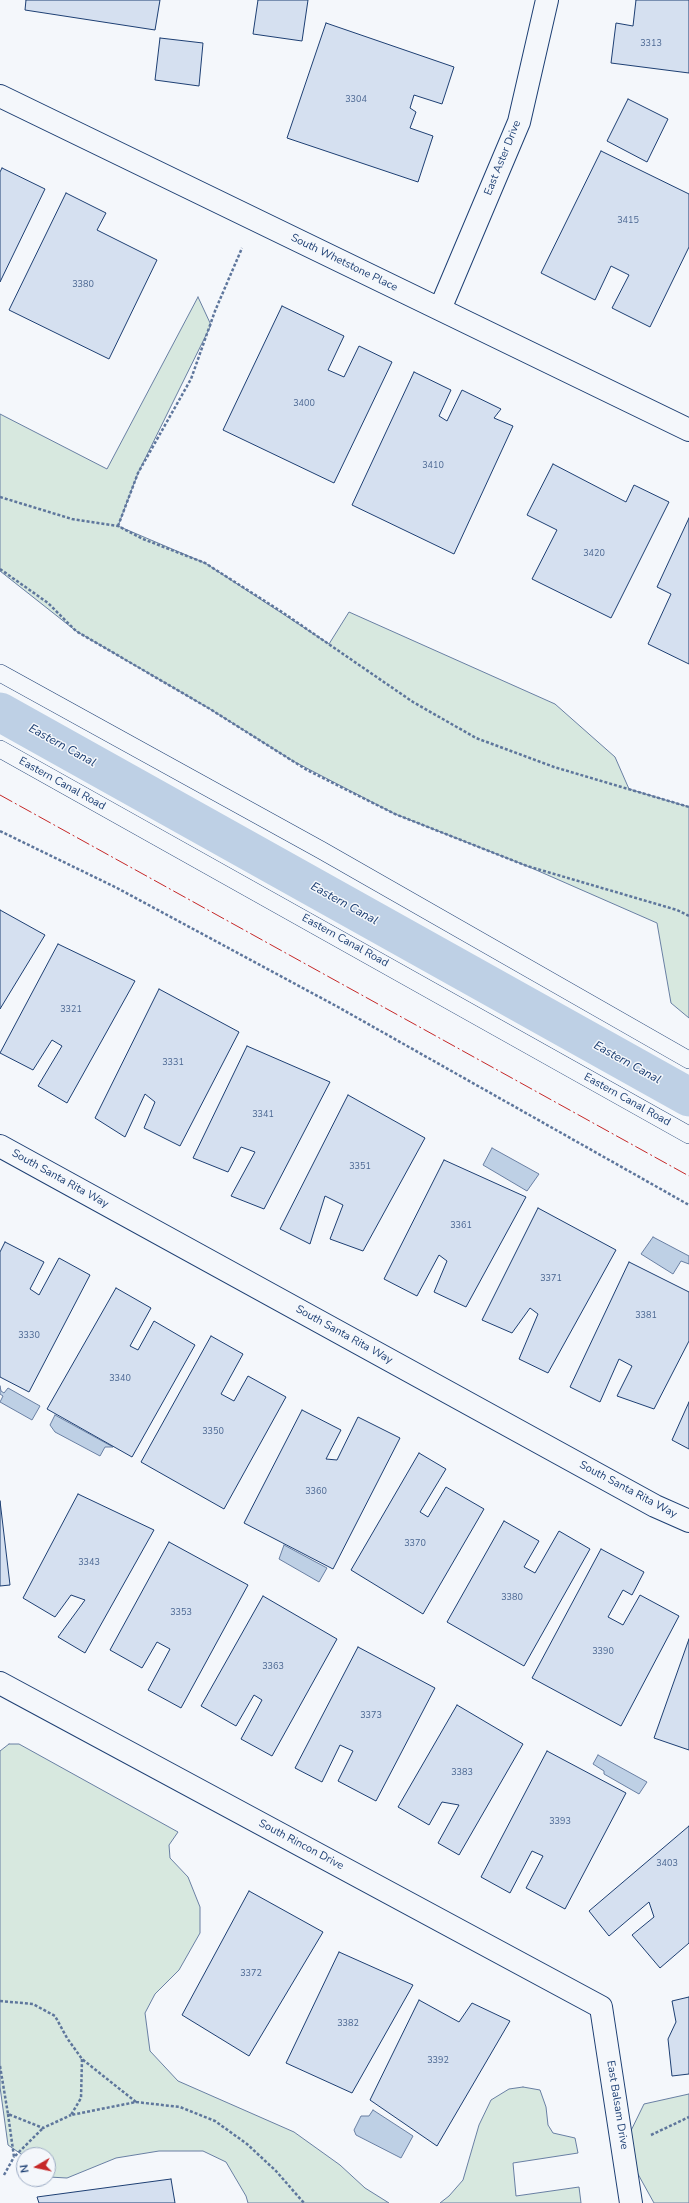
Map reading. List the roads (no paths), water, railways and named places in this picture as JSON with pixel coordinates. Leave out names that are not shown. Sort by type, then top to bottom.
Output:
[{"type":"street","name":"East Aster Drive","points":[[440,309],[519,122],[547,0]]},
{"type":"street","name":"South Whetstone Place","points":[[0,96],[689,430]]},
{"type":"street","name":"South Santa Rita Way","points":[[0,1146],[648,1502],[689,1522]]},
{"type":"street","name":"South Rincon Drive","points":[[0,1683],[602,2007]]},
{"type":"street","name":"East Balsam Drive","points":[[602,2007],[631,2203]]},
{"type":"lane","points":[[0,673],[321,850],[689,1060]]},
{"type":"lane","name":"Eastern Canal Road","points":[[0,749],[689,1135]]},
{"type":"water","points":[[492,1148],[539,1174],[527,1191],[483,1165]]},
{"type":"water","points":[[653,1237],[689,1256],[689,1264],[681,1261],[673,1274],[641,1254]]},
{"type":"water","points":[[0,1386],[1,1391],[4,1393],[8,1388],[40,1406],[32,1420],[0,1402],[3,1396],[0,1394]]},
{"type":"water","points":[[55,1415],[113,1447],[105,1447],[100,1456],[55,1432],[50,1425]]},
{"type":"water","points":[[284,1545],[327,1568],[319,1582],[279,1559]]},
{"type":"water","points":[[598,1755],[647,1782],[639,1794],[604,1774],[604,1771],[593,1764]]},
{"type":"water","points":[[373,2110],[413,2136],[401,2158],[356,2135],[354,2130],[361,2116],[369,2116]]},
{"type":"waterway","name":"Eastern Canal","points":[[0,712],[689,1097]]}]
